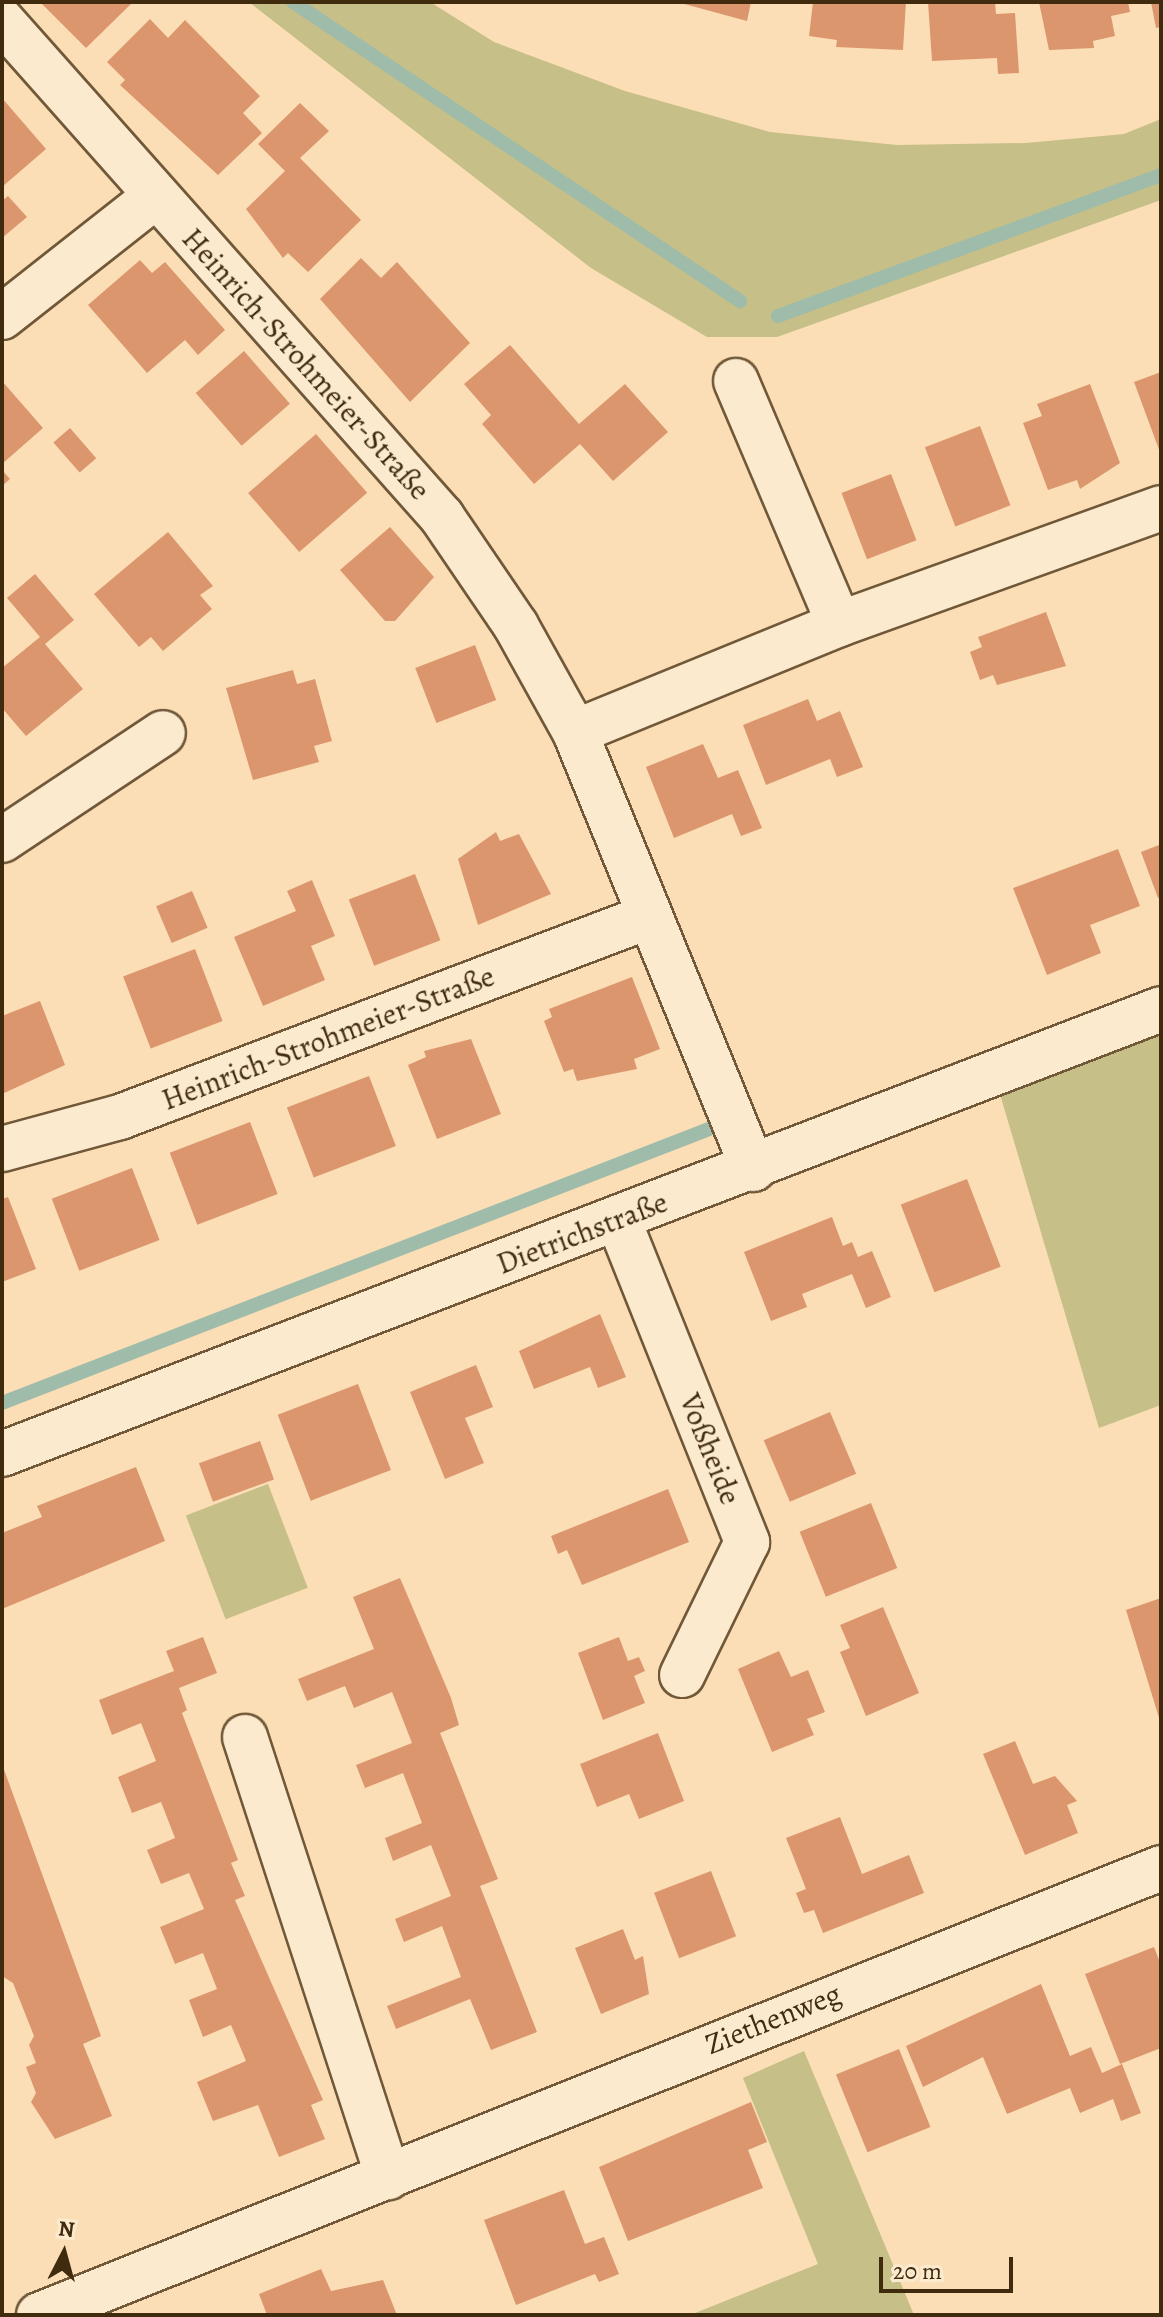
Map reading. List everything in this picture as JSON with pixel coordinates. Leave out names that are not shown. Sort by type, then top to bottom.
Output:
[{"type":"street","name":"Heinrich-Strohmeier-Straße","points":[[2,21],[442,517],[575,732],[753,1169]]},
{"type":"street","points":[[2,317],[156,196]]},
{"type":"street","points":[[736,381],[839,624]]},
{"type":"street","points":[[575,732],[839,624],[1161,508]]},
{"type":"street","points":[[2,840],[163,733]]},
{"type":"street","name":"Heinrich-Strohmeier-Straße","points":[[2,1149],[120,1117],[650,916]]},
{"type":"street","name":"Dietrichstraße","points":[[2,1454],[753,1169],[1161,1009]]},
{"type":"street","name":"Voßheide","points":[[618,1219],[747,1542],[682,1675]]},
{"type":"street","points":[[245,1737],[388,2177]]},
{"type":"street","name":"Ziethenweg","points":[[39,2315],[1161,1868]]},
{"type":"shaded area","points":[[249,2],[430,2],[494,42],[625,91],[770,132],[897,145],[1026,143],[1124,134],[1161,119],[1161,200],[777,337],[707,337],[591,268]]},
{"type":"shaded area","points":[[1161,1029],[1161,1405],[1099,1428],[999,1091]]},
{"type":"shaded area","points":[[268,1484],[308,1588],[226,1619],[186,1516]]},
{"type":"shaded area","points":[[804,2051],[914,2315],[690,2315],[818,2264],[743,2078]]},
{"type":"building","points":[[40,2],[133,2],[86,48]]},
{"type":"building","points":[[677,2],[751,2],[747,21]]},
{"type":"building","points":[[813,2],[906,2],[903,50],[836,47],[837,40],[809,36]]},
{"type":"building","points":[[928,2],[995,2],[996,14],[1015,13],[1019,73],[998,74],[997,58],[932,61]]},
{"type":"building","points":[[1039,2],[1128,2],[1130,12],[1111,16],[1115,36],[1093,41],[1094,48],[1049,50]]},
{"type":"building","points":[[1151,2],[1161,2],[1161,27],[1156,28]]},
{"type":"building","points":[[150,19],[168,38],[185,20],[260,96],[243,113],[262,133],[218,175],[120,85],[125,80],[107,62]]},
{"type":"building","points":[[2,98],[46,149],[2,187]]},
{"type":"building","points":[[300,103],[329,131],[300,158],[361,220],[308,272],[288,253],[283,258],[246,209],[285,171],[258,144]]},
{"type":"building","points":[[8,196],[27,217],[2,238],[2,201]]},
{"type":"building","points":[[361,258],[381,278],[397,262],[470,343],[410,402],[320,299]]},
{"type":"building","points":[[140,260],[152,273],[165,262],[225,330],[198,355],[185,340],[147,373],[88,305]]},
{"type":"building","points":[[510,345],[579,424],[625,384],[668,432],[613,481],[580,444],[534,484],[482,424],[491,415],[464,384]]},
{"type":"building","points":[[244,351],[290,404],[242,446],[196,393]]},
{"type":"building","points":[[1161,372],[1161,455],[1134,382]]},
{"type":"building","points":[[2,381],[43,428],[2,464]]},
{"type":"building","points":[[1090,384],[1120,463],[1080,489],[1077,480],[1048,490],[1023,423],[1042,416],[1037,404]]},
{"type":"building","points":[[980,426],[1010,505],[955,526],[925,447]]},
{"type":"building","points":[[70,428],[96,458],[80,473],[53,442]]},
{"type":"building","points":[[316,434],[367,493],[299,552],[248,493]]},
{"type":"building","points":[[2,470],[10,479],[2,486]]},
{"type":"building","points":[[891,474],[916,540],[867,559],[842,493]]},
{"type":"building","points":[[390,527],[434,577],[395,621],[385,621],[340,570]]},
{"type":"building","points":[[168,532],[213,586],[200,595],[212,609],[163,651],[151,637],[139,647],[94,594]]},
{"type":"building","points":[[35,574],[74,620],[45,644],[83,689],[26,736],[2,708],[2,668],[40,637],[7,598]]},
{"type":"building","points":[[1046,612],[1066,666],[997,685],[993,675],[980,680],[970,652],[982,647],[978,637]]},
{"type":"building","points":[[475,645],[496,700],[436,723],[415,668]]},
{"type":"building","points":[[293,670],[297,684],[315,679],[332,741],[314,746],[319,762],[253,780],[226,688]]},
{"type":"building","points":[[808,699],[817,721],[840,711],[863,767],[837,777],[830,759],[766,785],[743,725]]},
{"type":"building","points":[[703,744],[718,778],[738,770],[762,828],[741,836],[732,814],[674,838],[646,767]]},
{"type":"building","points":[[496,832],[500,841],[519,834],[551,894],[478,925],[458,859]]},
{"type":"building","points":[[1159,845],[1161,897],[1158,898],[1141,852]]},
{"type":"building","points":[[1118,849],[1140,906],[1090,925],[1101,953],[1047,975],[1013,888]]},
{"type":"building","points":[[415,874],[440,940],[374,966],[349,899]]},
{"type":"building","points":[[312,880],[335,936],[311,946],[325,980],[263,1006],[234,937],[296,911],[287,891]]},
{"type":"building","points":[[192,891],[208,928],[172,943],[156,906]]},
{"type":"building","points":[[195,949],[223,1021],[151,1048],[123,977]]},
{"type":"building","points":[[632,977],[660,1049],[634,1059],[637,1069],[577,1081],[573,1069],[564,1072],[544,1021],[552,1017],[549,1009]]},
{"type":"building","points":[[40,1001],[65,1065],[2,1094],[2,1016]]},
{"type":"building","points":[[471,1039],[501,1114],[437,1139],[408,1065],[426,1057],[424,1051]]},
{"type":"building","points":[[369,1076],[396,1146],[314,1178],[287,1108]]},
{"type":"building","points":[[250,1122],[278,1194],[197,1225],[170,1153]]},
{"type":"building","points":[[132,1168],[160,1240],[79,1271],[52,1199]]},
{"type":"building","points":[[967,1179],[1001,1267],[934,1292],[901,1204]]},
{"type":"building","points":[[8,1197],[36,1269],[2,1282],[2,1199]]},
{"type":"building","points":[[832,1217],[843,1246],[852,1242],[858,1257],[872,1251],[891,1297],[866,1308],[852,1274],[802,1294],[807,1307],[771,1321],[744,1252]]},
{"type":"building","points":[[600,1314],[626,1377],[598,1388],[590,1367],[534,1389],[519,1351]]},
{"type":"building","points":[[476,1365],[493,1407],[465,1418],[484,1463],[445,1479],[410,1392]]},
{"type":"building","points":[[358,1384],[391,1470],[311,1501],[278,1415]]},
{"type":"building","points":[[830,1412],[856,1474],[790,1502],[764,1440]]},
{"type":"building","points":[[260,1441],[274,1480],[213,1502],[199,1463]]},
{"type":"building","points":[[136,1467],[165,1541],[2,1609],[2,1533],[42,1517],[37,1506]]},
{"type":"building","points":[[668,1489],[689,1542],[582,1585],[567,1550],[558,1554],[551,1536]]},
{"type":"building","points":[[871,1503],[897,1568],[826,1597],[800,1532]]},
{"type":"building","points":[[400,1578],[451,1698],[459,1725],[440,1733],[498,1879],[480,1886],[537,2032],[491,2050],[470,1999],[396,2029],[387,2006],[461,1977],[442,1926],[404,1942],[395,1919],[451,1896],[431,1845],[393,1861],[385,1838],[422,1823],[403,1773],[365,1788],[356,1765],[412,1743],[392,1692],[354,1708],[345,1686],[307,1701],[298,1679],[374,1649],[353,1597]]},
{"type":"building","points":[[1161,1598],[1161,1721],[1160,1721],[1126,1610]]},
{"type":"building","points":[[883,1607],[919,1693],[866,1716],[840,1652],[850,1648],[840,1625]]},
{"type":"building","points":[[203,1637],[217,1673],[179,1688],[187,1710],[182,1713],[238,1860],[231,1863],[245,1896],[235,1900],[323,2100],[311,2105],[325,2139],[279,2157],[258,2105],[213,2121],[197,2082],[246,2061],[231,2025],[203,2037],[189,2000],[217,1989],[203,1953],[175,1964],[160,1927],[204,1909],[189,1873],[161,1884],[147,1850],[175,1838],[161,1802],[132,1813],[118,1777],[156,1761],[141,1723],[112,1735],[99,1700],[174,1671],[166,1651]]},
{"type":"building","points":[[619,1637],[628,1661],[639,1657],[645,1671],[634,1676],[645,1703],[603,1720],[578,1653]]},
{"type":"building","points":[[779,1651],[791,1677],[808,1670],[825,1712],[807,1719],[814,1735],[772,1752],[738,1669]]},
{"type":"building","points":[[658,1733],[684,1801],[639,1819],[629,1794],[597,1807],[580,1764]]},
{"type":"building","points":[[1015,1741],[1033,1784],[1055,1776],[1077,1801],[1067,1805],[1078,1833],[1025,1855],[983,1754]]},
{"type":"building","points":[[2,1764],[101,2036],[83,2044],[112,2116],[55,2139],[31,2102],[36,2093],[26,2067],[36,2063],[29,2045],[34,2036],[13,1983],[2,1976]]},
{"type":"building","points":[[840,1817],[862,1874],[909,1855],[924,1893],[823,1933],[814,1910],[804,1913],[796,1893],[806,1889],[786,1838]]},
{"type":"building","points":[[711,1871],[736,1936],[679,1958],[654,1893]]},
{"type":"building","points":[[623,1929],[635,1960],[643,1956],[649,1994],[601,2014],[575,1948]]},
{"type":"building","points":[[1154,1947],[1161,1965],[1161,2048],[1120,2064],[1085,1974]]},
{"type":"building","points":[[1041,1984],[1070,2056],[1091,2047],[1102,2073],[1122,2064],[1141,2113],[1121,2121],[1113,2099],[1080,2113],[1070,2088],[1007,2114],[983,2057],[923,2087],[906,2046]]},
{"type":"building","points":[[899,2049],[930,2127],[867,2152],[836,2074]]},
{"type":"building","points":[[751,2102],[767,2142],[748,2150],[763,2188],[628,2241],[599,2167]]},
{"type":"building","points":[[564,2190],[585,2244],[604,2237],[619,2274],[599,2282],[595,2274],[516,2305],[484,2220]]},
{"type":"building","points":[[321,2269],[331,2291],[383,2280],[397,2315],[267,2315],[259,2294]]},
{"type":"waterway","points":[[293,2],[740,301]]},
{"type":"waterway","points":[[778,316],[1161,175]]},
{"type":"waterway","points":[[2,1403],[709,1129]]}]
